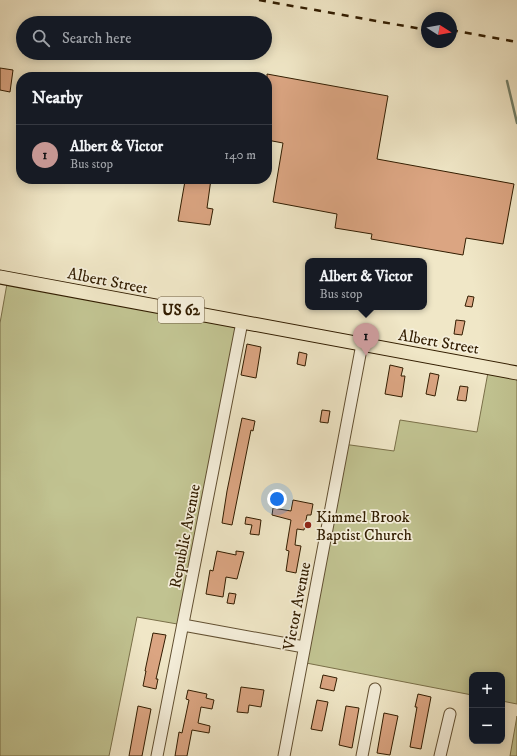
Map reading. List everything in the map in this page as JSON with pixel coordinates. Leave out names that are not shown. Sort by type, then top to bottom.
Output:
[{"type":"main road","name":"Albert Street","points":[[0,277],[517,373]]},
{"type":"street","name":"Republic Avenue","points":[[157,756],[242,322]]},
{"type":"street","name":"Victor Avenue","points":[[284,756],[362,344]]},
{"type":"street","points":[[183,625],[304,647]]},
{"type":"street","points":[[362,756],[375,689]]},
{"type":"street","points":[[440,756],[450,714]]},
{"type":"green space","points":[[8,278],[242,322],[183,625],[137,617],[109,756],[0,756],[0,323]]},
{"type":"green space","points":[[489,367],[517,373],[517,704],[505,702],[505,672],[469,672],[469,694],[301,662],[343,444],[394,451],[400,420],[477,432]]},
{"type":"green space","points":[[517,716],[517,756],[510,756]]},
{"type":"building","points":[[0,68],[13,70],[10,92],[0,90]]},
{"type":"building","points":[[272,75],[388,96],[377,159],[514,184],[503,244],[466,238],[463,255],[371,239],[372,234],[335,228],[337,214],[273,202],[283,143],[272,141]]},
{"type":"building","points":[[184,184],[210,184],[207,208],[213,209],[210,225],[178,221]]},
{"type":"building","points":[[468,296],[474,297],[472,307],[465,306]]},
{"type":"building","points":[[456,320],[465,321],[462,335],[454,334]]},
{"type":"building","points":[[247,344],[261,347],[256,378],[241,375]]},
{"type":"building","points":[[299,352],[307,354],[305,366],[297,364]]},
{"type":"building","points":[[390,365],[403,368],[401,376],[405,376],[402,397],[385,394]]},
{"type":"building","points":[[430,373],[439,375],[435,396],[426,394]]},
{"type":"building","points":[[460,386],[468,387],[466,401],[457,400]]},
{"type":"building","points":[[322,410],[330,411],[328,423],[320,422]]},
{"type":"building","points":[[242,418],[255,421],[253,431],[251,430],[232,525],[222,523]]},
{"type":"building","points":[[293,500],[313,504],[311,515],[307,515],[304,530],[297,529],[295,545],[301,546],[296,573],[286,571],[289,551],[286,550],[291,520],[272,515],[273,508],[291,511]]},
{"type":"building","points":[[246,517],[261,520],[259,535],[250,534],[252,525],[245,524]]},
{"type":"building","points":[[217,551],[236,555],[236,551],[244,552],[237,579],[226,577],[223,597],[206,594],[210,570],[213,571]]},
{"type":"building","points":[[229,593],[236,594],[234,604],[227,603]]},
{"type":"building","points":[[153,633],[166,635],[156,679],[158,679],[156,689],[143,686]]},
{"type":"building","points":[[323,675],[337,678],[334,691],[320,688]]},
{"type":"building","points":[[241,687],[264,690],[261,707],[249,705],[248,713],[237,712]]},
{"type":"building","points":[[188,690],[207,694],[206,698],[214,700],[212,709],[201,707],[198,723],[210,726],[209,733],[192,730],[187,756],[175,756],[179,732],[182,733],[189,700],[186,699]]},
{"type":"building","points":[[418,694],[431,697],[421,749],[410,747]]},
{"type":"building","points":[[317,700],[328,702],[322,731],[311,729]]},
{"type":"building","points":[[138,706],[151,709],[142,756],[129,756]]},
{"type":"building","points":[[346,706],[359,708],[352,748],[339,745]]},
{"type":"building","points":[[384,713],[398,716],[390,755],[377,753]]},
{"type":"waterway","points":[[507,81],[517,123]]},
{"type":"railway","points":[[259,0],[421,29]]},
{"type":"railway","points":[[457,31],[517,42]]},
{"type":"place","name":"Albert & Victor","points":[[366,356]]},
{"type":"place","name":"Kimmel Brook Baptist Church","points":[[308,525]]}]
